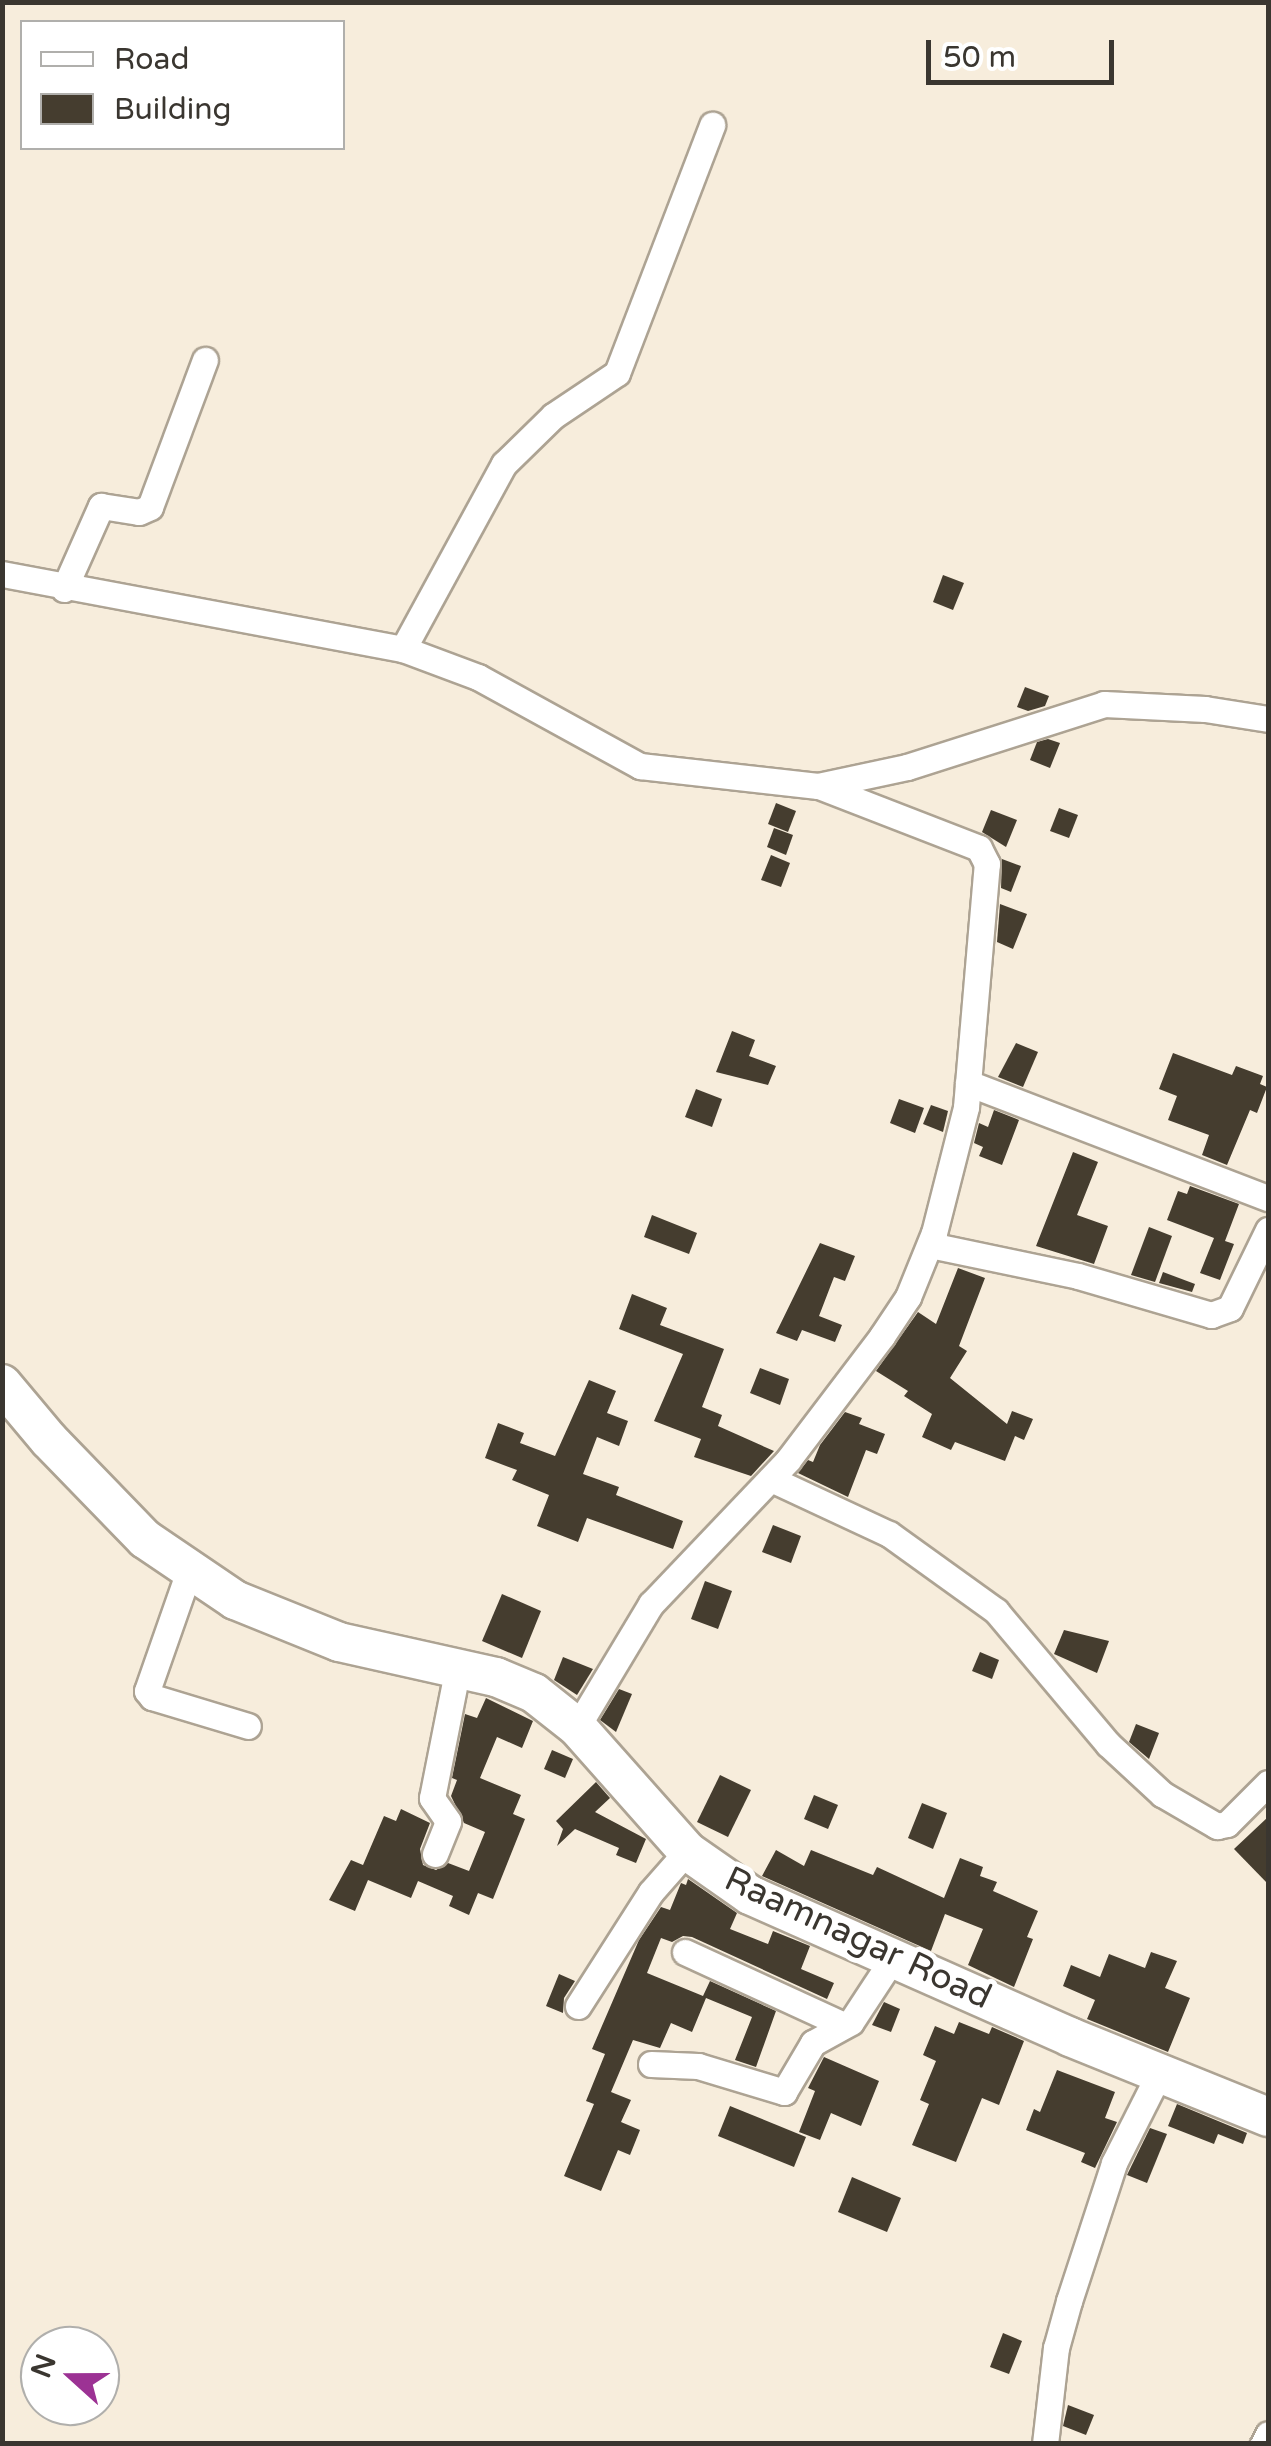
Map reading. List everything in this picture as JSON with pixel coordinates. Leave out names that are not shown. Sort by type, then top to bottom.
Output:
[{"type":"highway","name":"Raamnagar Road","points":[[2,1384],[122,1516],[189,1571],[284,1622],[370,1650],[458,1667],[534,1694],[577,1728],[687,1851],[750,1894],[1159,2074],[1268,2117]]},
{"type":"street","points":[[403,649],[504,464],[553,416],[617,373],[712,125]]},
{"type":"street","points":[[64,589],[100,506],[139,512],[150,507],[204,360]]},
{"type":"street","points":[[2,574],[64,589],[403,649],[478,676],[640,766],[818,786],[978,848],[987,864],[968,1083],[930,1245],[908,1297],[770,1479],[651,1604],[577,1728]]},
{"type":"street","points":[[818,786],[907,768],[1104,704],[1204,709],[1268,718]]},
{"type":"street","points":[[968,1083],[1268,1198]]},
{"type":"street","points":[[930,1245],[1078,1276],[1211,1315],[1230,1308],[1268,1230]]},
{"type":"street","points":[[770,1479],[889,1534],[996,1611],[1108,1744],[1162,1794],[1217,1826],[1227,1824],[1268,1784]]},
{"type":"street","points":[[189,1571],[147,1692],[152,1697],[248,1726]]},
{"type":"street","points":[[436,1854],[448,1820],[432,1798],[458,1667]]},
{"type":"street","points":[[578,2006],[652,1892],[687,1851]]},
{"type":"street","points":[[684,1952],[844,2025]]},
{"type":"street","points":[[651,2064],[698,2066],[781,2093],[816,2039],[857,2014],[893,1958]]},
{"type":"street","points":[[1045,2444],[1056,2348],[1068,2301],[1114,2163],[1159,2074]]},
{"type":"street","points":[[1263,2444],[1268,2434]]},
{"type":"building","points":[[943,575],[964,583],[953,610],[933,602]]},
{"type":"building","points":[[1025,687],[1049,696],[1045,706],[1028,711],[1017,707]]},
{"type":"building","points":[[1048,739],[1060,743],[1050,768],[1030,760],[1037,742]]},
{"type":"building","points":[[776,803],[796,811],[788,832],[768,824]]},
{"type":"building","points":[[1059,808],[1078,815],[1069,838],[1050,831]]},
{"type":"building","points":[[991,810],[1017,820],[1006,847],[982,832]]},
{"type":"building","points":[[774,828],[793,835],[786,855],[767,847]]},
{"type":"building","points":[[771,855],[790,863],[781,887],[761,880]]},
{"type":"building","points":[[1002,859],[1021,866],[1011,892],[1001,888]]},
{"type":"building","points":[[1000,904],[1027,914],[1013,949],[997,942]]},
{"type":"building","points":[[732,1031],[755,1040],[749,1056],[776,1066],[768,1085],[716,1072]]},
{"type":"building","points":[[1016,1043],[1038,1052],[1023,1087],[998,1077]]},
{"type":"building","points":[[1173,1053],[1232,1075],[1236,1066],[1263,1076],[1260,1084],[1267,1087],[1257,1113],[1250,1110],[1227,1165],[1202,1155],[1209,1135],[1168,1120],[1177,1096],[1159,1089]]},
{"type":"building","points":[[696,1089],[722,1099],[712,1127],[685,1117]]},
{"type":"building","points":[[899,1099],[924,1108],[915,1133],[890,1123]]},
{"type":"building","points":[[931,1105],[948,1111],[943,1132],[923,1124]]},
{"type":"building","points":[[994,1110],[1019,1120],[1002,1165],[979,1156],[983,1147],[974,1143],[979,1123],[988,1127]]},
{"type":"building","points":[[1073,1152],[1098,1162],[1077,1215],[1108,1226],[1094,1264],[1036,1246]]},
{"type":"building","points":[[1190,1186],[1239,1204],[1225,1241],[1234,1244],[1220,1280],[1200,1273],[1214,1238],[1167,1220],[1178,1191],[1187,1194]]},
{"type":"building","points":[[652,1215],[697,1233],[689,1254],[644,1237]]},
{"type":"building","points":[[1149,1227],[1172,1236],[1155,1282],[1131,1275]]},
{"type":"building","points":[[820,1243],[855,1256],[845,1281],[834,1277],[819,1316],[842,1325],[835,1342],[802,1330],[797,1341],[776,1333]]},
{"type":"building","points":[[958,1268],[985,1278],[959,1346],[967,1351],[950,1378],[1007,1424],[1012,1411],[1033,1419],[1024,1440],[1015,1436],[1005,1461],[955,1442],[951,1450],[922,1437],[932,1414],[904,1396],[908,1391],[876,1371],[918,1312],[936,1324]]},
{"type":"building","points":[[1163,1272],[1195,1284],[1192,1292],[1159,1283]]},
{"type":"building","points":[[632,1294],[667,1308],[660,1325],[724,1349],[702,1407],[722,1415],[718,1426],[774,1451],[751,1476],[694,1457],[701,1439],[654,1421],[683,1354],[619,1329]]},
{"type":"building","points":[[760,1368],[789,1379],[780,1405],[750,1393]]},
{"type":"building","points":[[589,1380],[616,1391],[607,1413],[628,1421],[619,1446],[597,1437],[583,1474],[619,1487],[616,1495],[683,1521],[673,1549],[587,1518],[578,1542],[537,1526],[549,1495],[512,1480],[517,1470],[485,1458],[498,1423],[524,1433],[520,1443],[555,1456]]},
{"type":"building","points":[[845,1412],[862,1418],[859,1424],[885,1434],[877,1454],[866,1450],[848,1497],[798,1473],[808,1460],[813,1462],[820,1445]]},
{"type":"building","points":[[773,1525],[801,1536],[791,1563],[762,1552]]},
{"type":"building","points":[[705,1581],[732,1591],[718,1629],[691,1619]]},
{"type":"building","points":[[502,1594],[541,1611],[522,1658],[482,1641]]},
{"type":"building","points":[[1064,1630],[1109,1641],[1097,1673],[1054,1654]]},
{"type":"building","points":[[980,1652],[999,1660],[992,1679],[972,1671]]},
{"type":"building","points":[[563,1657],[593,1669],[577,1695],[554,1680]]},
{"type":"building","points":[[619,1689],[632,1694],[616,1732],[600,1720]]},
{"type":"building","points":[[486,1698],[533,1721],[522,1748],[497,1737],[480,1778],[521,1795],[513,1814],[525,1819],[493,1899],[478,1893],[469,1915],[449,1906],[453,1896],[418,1881],[411,1898],[368,1880],[355,1911],[329,1900],[351,1860],[363,1865],[384,1816],[396,1821],[401,1809],[430,1823],[420,1849],[423,1865],[436,1870],[448,1863],[469,1871],[485,1832],[464,1823],[451,1796],[457,1780],[452,1778],[465,1714],[477,1718]]},
{"type":"building","points":[[1136,1724],[1159,1733],[1149,1759],[1129,1742]]},
{"type":"building","points":[[552,1750],[573,1759],[565,1778],[544,1769]]},
{"type":"building","points":[[720,1775],[751,1790],[728,1837],[697,1822]]},
{"type":"building","points":[[596,1782],[610,1798],[595,1812],[646,1839],[636,1863],[616,1855],[619,1848],[575,1829],[557,1846],[563,1829],[556,1821]]},
{"type":"building","points":[[814,1795],[838,1805],[828,1829],[804,1819]]},
{"type":"building","points":[[922,1803],[947,1813],[933,1849],[908,1838]]},
{"type":"building","points":[[1268,1817],[1268,1884],[1234,1849]]},
{"type":"building","points":[[776,1850],[804,1866],[811,1850],[873,1875],[877,1867],[944,1898],[960,1858],[983,1867],[980,1876],[997,1882],[993,1891],[1038,1911],[1027,1937],[1033,1939],[1014,1987],[968,1965],[983,1929],[945,1914],[931,1951],[762,1876]]},
{"type":"building","points":[[688,1879],[737,1913],[730,1929],[768,1944],[773,1931],[810,1946],[801,1969],[834,1983],[827,1999],[692,1937],[683,1936],[672,1942],[661,1938],[647,1973],[703,1996],[710,1981],[776,2011],[756,2067],[735,2060],[752,2017],[706,1998],[692,2032],[671,2023],[660,2048],[633,2040],[611,2092],[631,2100],[621,2122],[640,2130],[630,2155],[618,2150],[601,2191],[564,2176],[594,2104],[586,2101],[605,2054],[592,2049],[639,1940],[661,1907],[670,1910],[681,1883],[686,1885]]},
{"type":"building","points":[[1151,1952],[1177,1961],[1165,1988],[1190,1998],[1168,2052],[1087,2019],[1095,2000],[1063,1986],[1071,1965],[1100,1977],[1109,1954],[1145,1968]]},
{"type":"building","points":[[559,1974],[575,1981],[564,1998],[563,2013],[546,2006]]},
{"type":"building","points":[[884,2002],[900,2009],[891,2032],[872,2025]]},
{"type":"building","points":[[959,2022],[989,2034],[992,2027],[1024,2041],[999,2105],[982,2098],[956,2162],[912,2145],[929,2104],[920,2100],[936,2061],[923,2055],[935,2026],[954,2034]]},
{"type":"building","points":[[824,2057],[879,2081],[861,2126],[831,2113],[820,2140],[799,2132],[815,2091],[808,2088]]},
{"type":"building","points":[[1057,2070],[1115,2092],[1105,2118],[1117,2122],[1095,2168],[1081,2162],[1085,2153],[1026,2130],[1034,2109],[1040,2112]]},
{"type":"building","points":[[1177,2104],[1247,2133],[1243,2144],[1218,2134],[1214,2144],[1168,2126]]},
{"type":"building","points":[[730,2106],[806,2137],[794,2167],[718,2136]]},
{"type":"building","points":[[1150,2128],[1167,2134],[1147,2183],[1127,2175]]},
{"type":"building","points":[[852,2177],[901,2198],[887,2232],[838,2212]]},
{"type":"building","points":[[1003,2333],[1022,2341],[1009,2374],[990,2367]]},
{"type":"building","points":[[1068,2405],[1094,2415],[1086,2435],[1063,2426]]}]
